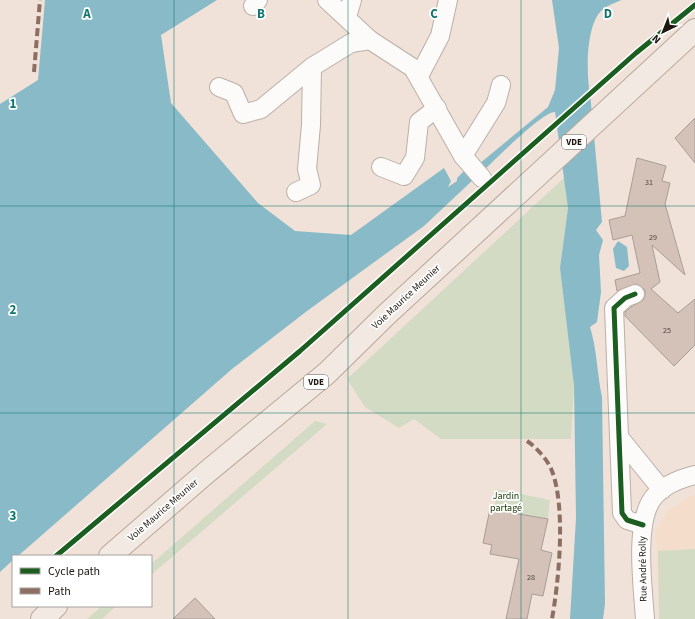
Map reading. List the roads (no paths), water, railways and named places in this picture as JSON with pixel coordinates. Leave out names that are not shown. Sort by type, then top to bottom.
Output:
[{"type":"main road","name":"Voie Maurice Meunier","points":[[111,555],[201,477],[327,373],[386,315],[695,30]]},
{"type":"main road","points":[[42,619],[55,607]]},
{"type":"street","points":[[327,0],[349,8],[370,40],[413,68],[419,76],[463,156],[482,178]]},
{"type":"street","points":[[419,76],[440,36],[448,0]]},
{"type":"street","points":[[219,87],[234,93],[242,114],[261,108],[312,67],[351,43],[370,40]]},
{"type":"street","points":[[296,192],[310,185],[307,169],[311,126],[312,67]]},
{"type":"street","points":[[463,156],[496,103],[501,85]]},
{"type":"street","points":[[380,167],[404,176],[415,158],[419,122],[437,108]]},
{"type":"street","points":[[635,294],[625,298],[614,308],[622,513],[627,520],[643,525]]},
{"type":"street","points":[[619,437],[662,490]]},
{"type":"street","name":"Rue André Rolly","points":[[644,619],[641,544],[644,514],[653,498],[668,485],[682,478],[695,475]]},
{"type":"water","points":[[45,0],[217,0],[161,35],[171,103],[258,203],[295,231],[351,235],[444,168],[451,181],[448,187],[457,181],[457,178],[463,172],[470,170],[474,179],[424,226],[307,311],[232,369],[19,555],[12,555],[12,561],[0,572],[0,104],[38,80]]},
{"type":"water","points":[[552,0],[621,0],[603,9],[596,18],[592,27],[588,50],[588,74],[602,222],[596,230],[603,240],[599,255],[601,292],[597,322],[590,327],[602,397],[605,604],[603,619],[570,619],[576,518],[574,386],[560,268],[568,208],[555,112],[540,119],[530,127],[483,171],[479,164],[548,107],[555,90],[559,48]]},
{"type":"water","points":[[618,241],[627,247],[629,266],[624,271],[616,268],[613,249]]},
{"type":"park label","name":"Jardin partagé","points":[[506,502]]}]
